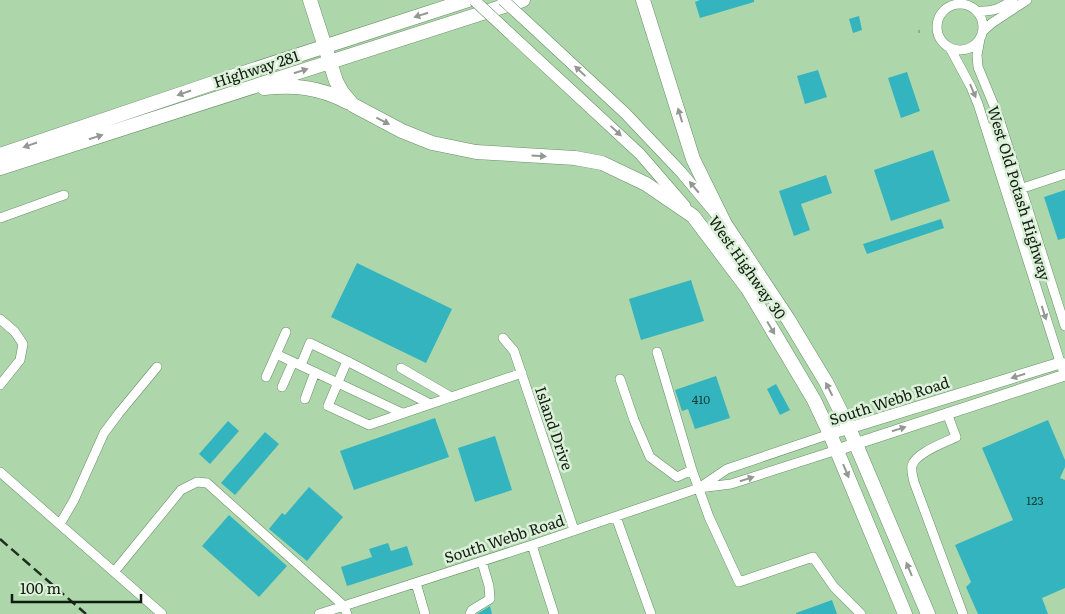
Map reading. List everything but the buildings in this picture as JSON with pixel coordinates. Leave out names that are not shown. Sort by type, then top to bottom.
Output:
[{"type":"highway","points":[[310,0],[342,92],[353,105]]},
{"type":"highway","name":"Highway 281","points":[[0,155],[468,0]]},
{"type":"highway","name":"Highway 281","points":[[0,168],[522,0]]},
{"type":"highway","points":[[643,0],[693,159],[726,224]]},
{"type":"highway","points":[[651,0],[651,10],[658,45]]},
{"type":"highway","points":[[224,96],[264,88],[296,87],[331,93],[402,130],[432,143],[476,152],[574,158],[602,163],[646,184],[693,216]]},
{"type":"highway","name":"West Highway 30","points":[[693,216],[748,289],[814,400],[905,614]]},
{"type":"highway","name":"West Highway 30","points":[[726,224],[788,319],[826,382],[848,428],[928,614]]},
{"type":"main road","name":"West Highway 30","points":[[474,0],[640,154],[693,216]]},
{"type":"main road","name":"West Highway 30","points":[[503,0],[625,113],[681,172],[726,224]]},
{"type":"main road","name":"South Webb Road","points":[[830,434],[1062,363]]},
{"type":"main road","name":"South Webb Road","points":[[836,450],[1065,376]]},
{"type":"street","points":[[941,0],[942,12],[937,24],[942,42],[950,48],[964,50],[970,48],[992,23],[1027,0]]},
{"type":"street","points":[[942,12],[955,5],[962,4],[989,12],[1001,8],[1013,0]]},
{"type":"street","points":[[970,6],[980,17],[981,35]]},
{"type":"street","name":"West Old Potash Highway","points":[[981,35],[977,55],[978,67],[994,105],[1023,188],[1065,326]]},
{"type":"street","name":"West Old Potash Highway","points":[[950,48],[971,87],[984,123],[1065,376]]},
{"type":"street","points":[[984,123],[995,137],[1012,184],[1016,188],[1023,188],[1065,174]]},
{"type":"street","points":[[0,218],[64,195]]},
{"type":"street","points":[[1014,217],[1021,218],[1035,255],[1047,268]]},
{"type":"street","points":[[0,319],[15,332],[23,344],[20,360],[0,385]]},
{"type":"street","points":[[266,377],[286,332]]},
{"type":"street","name":"Island Drive","points":[[503,338],[514,351],[574,530]]},
{"type":"street","points":[[282,387],[310,343],[430,404]]},
{"type":"street","points":[[657,352],[692,470],[709,517],[739,582],[813,557],[834,587],[861,614]]},
{"type":"street","points":[[276,354],[402,413]]},
{"type":"street","points":[[347,361],[328,406],[369,425],[522,373]]},
{"type":"street","points":[[60,524],[74,500],[104,433],[157,367]]},
{"type":"street","points":[[401,368],[452,397]]},
{"type":"street","points":[[304,400],[315,372]]},
{"type":"street","points":[[620,379],[634,420],[650,457],[677,478],[692,470]]},
{"type":"street","points":[[947,413],[956,437],[917,457],[913,464],[912,472],[963,614]]},
{"type":"street","name":"South Webb Road","points":[[699,488],[727,469],[830,434]]},
{"type":"street","name":"South Webb Road","points":[[319,614],[346,610],[416,583],[532,546],[699,488],[731,484],[836,450]]},
{"type":"street","points":[[0,472],[162,614]]},
{"type":"street","points":[[114,572],[181,490],[197,482],[207,483],[346,610]]},
{"type":"street","points":[[616,517],[651,614]]},
{"type":"street","points":[[532,546],[554,614]]},
{"type":"street","points":[[470,614],[472,610],[490,599],[489,586],[482,562]]},
{"type":"street","points":[[416,583],[426,614]]},
{"type":"railway","points":[[0,539],[86,614]]}]
